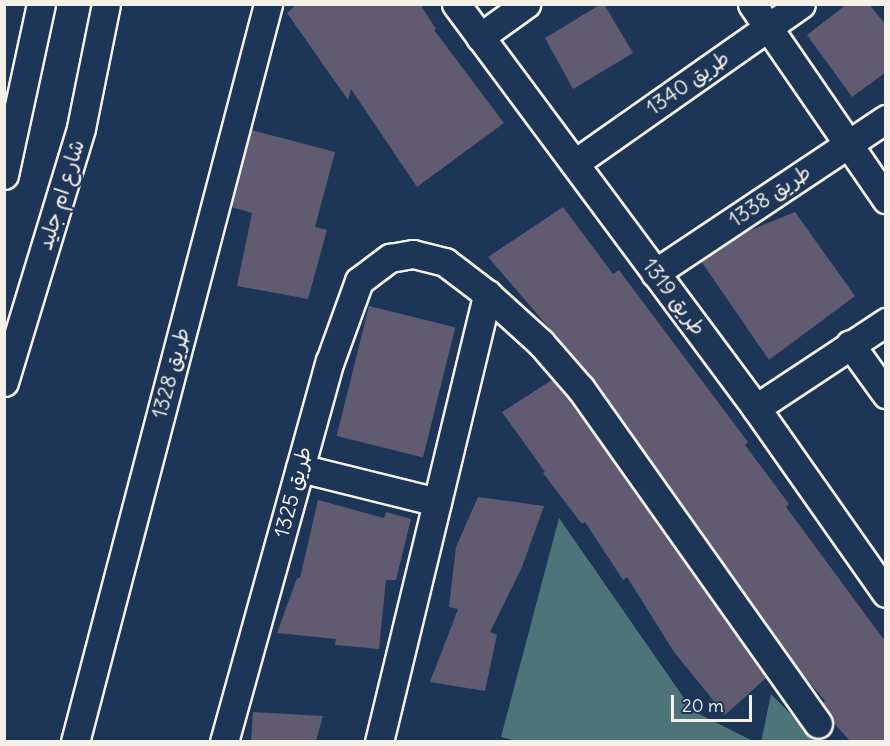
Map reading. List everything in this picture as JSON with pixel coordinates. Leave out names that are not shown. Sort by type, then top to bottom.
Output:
[{"type":"street","points":[[4,175],[41,4]]},
{"type":"street","name":"شارع ام جليد","points":[[4,382],[81,128],[106,4]]},
{"type":"street","name":"طريق 1328","points":[[75,741],[268,4]]},
{"type":"street","name":"طريق 1319","points":[[456,4],[756,408],[885,593]]},
{"type":"street","points":[[480,37],[526,4]]},
{"type":"street","points":[[752,4],[885,199]]},
{"type":"street","name":"طريق 1340","points":[[575,163],[801,4]]},
{"type":"street","name":"طريق 1338","points":[[655,273],[885,119]]},
{"type":"street","name":"طريق 1325","points":[[224,741],[330,361],[359,282],[390,258],[413,254],[445,262],[487,294]]},
{"type":"street","points":[[379,741],[487,294],[541,343],[581,389],[818,724]]},
{"type":"street","points":[[756,408],[885,322]]},
{"type":"street","points":[[850,344],[885,394]]},
{"type":"street","points":[[300,468],[437,502]]},
{"type":"green space","points":[[559,518],[693,711],[753,741],[520,742],[501,737]]},
{"type":"green space","points":[[771,694],[817,741],[761,742]]},
{"type":"building","points":[[297,4],[420,4],[436,29],[434,30],[504,123],[417,187],[351,89],[348,100],[287,13]]},
{"type":"building","points":[[604,4],[633,53],[573,89],[545,38]]},
{"type":"building","points":[[847,4],[869,4],[885,24],[885,73],[852,97],[807,35]]},
{"type":"building","points":[[251,130],[335,152],[315,227],[327,230],[308,299],[237,286],[252,213],[231,207]]},
{"type":"building","points":[[563,207],[613,274],[619,270],[748,442],[745,445],[789,504],[786,507],[885,641],[885,741],[850,741],[833,722],[823,703],[825,701],[801,672],[594,380],[488,257]]},
{"type":"building","points":[[795,212],[855,296],[769,360],[701,261],[744,233]]},
{"type":"building","points":[[369,306],[455,328],[423,458],[337,436]]},
{"type":"building","points":[[552,380],[569,399],[766,678],[725,715],[674,652],[627,577],[623,580],[585,522],[582,524],[543,473],[545,472],[502,412]]},
{"type":"building","points":[[478,497],[544,506],[522,567],[490,632],[497,635],[485,691],[430,682],[458,609],[449,607],[456,547]]},
{"type":"building","points":[[318,500],[384,518],[386,512],[411,519],[396,580],[386,580],[379,649],[335,645],[336,639],[277,633],[297,578],[300,578]]},
{"type":"building","points":[[253,712],[323,716],[316,741],[251,741]]}]
